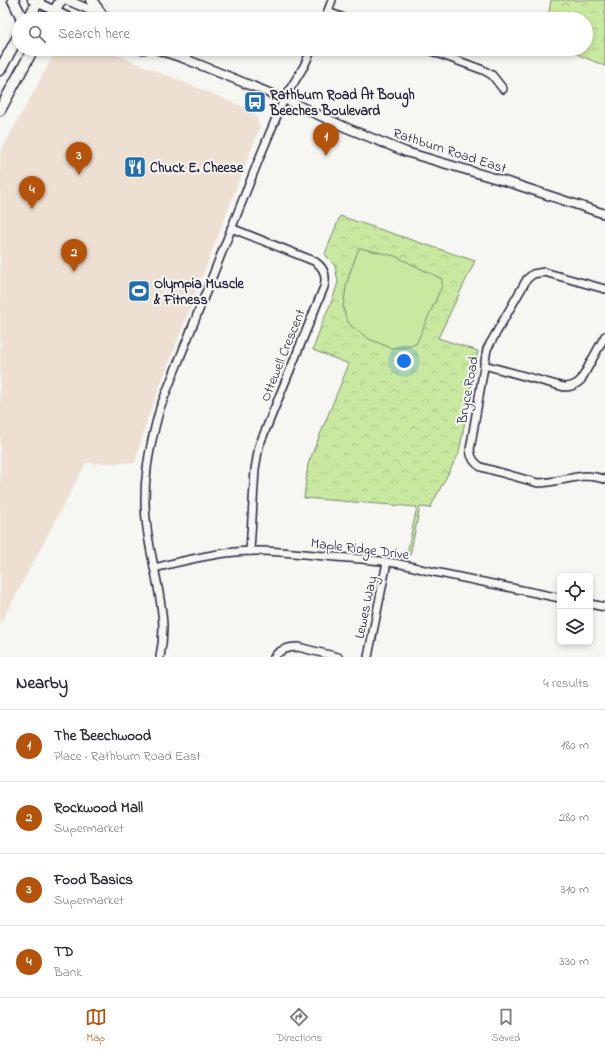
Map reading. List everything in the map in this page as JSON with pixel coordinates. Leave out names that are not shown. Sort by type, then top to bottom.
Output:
[{"type":"main road","points":[[13,0],[19,12]]},
{"type":"main road","points":[[55,12],[61,0]]},
{"type":"main road","points":[[91,0],[100,12]]},
{"type":"main road","points":[[31,12],[36,1]]},
{"type":"main road","points":[[0,70],[12,48]]},
{"type":"main road","points":[[0,110],[29,56]]},
{"type":"street","points":[[67,0],[96,12]]},
{"type":"street","points":[[328,12],[332,0]]},
{"type":"street","points":[[36,1],[49,12]]},
{"type":"street","name":"Rathburn Road East","points":[[177,56],[284,99],[347,128],[406,152],[508,182],[605,214]]},
{"type":"street","points":[[160,657],[163,643],[163,628],[145,504],[146,469],[151,443],[160,408],[231,228],[284,99],[309,56]]},
{"type":"street","points":[[445,56],[483,70],[492,75],[504,89]]},
{"type":"street","name":"Ottewell Crescent","points":[[231,228],[314,261],[321,267],[325,278],[324,287],[259,446],[255,469],[250,551]]},
{"type":"street","name":"Bryce Road","points":[[605,289],[544,272],[537,272],[528,277],[487,349],[470,448],[471,456],[481,467],[538,483],[547,483],[587,476],[605,479]]},
{"type":"street","points":[[484,365],[564,387],[571,387],[578,384],[581,380],[605,336]]},
{"type":"street","name":"Maple Ridge Drive","points":[[154,568],[190,559],[226,553],[250,551],[278,552],[407,565],[557,597]]},
{"type":"street","name":"Lewes Way","points":[[368,657],[387,562]]},
{"type":"street","points":[[593,605],[605,607]]},
{"type":"street","points":[[274,657],[283,649],[295,647],[338,657]]},
{"type":"shaded area","points":[[53,56],[119,56],[254,111],[260,127],[148,417],[135,463],[86,463],[0,625],[0,153]]},
{"type":"green space","points":[[551,0],[605,0],[605,66],[581,56],[593,56],[593,12],[549,12]]},
{"type":"green space","points":[[340,216],[475,261],[438,338],[478,351],[459,453],[430,508],[420,507],[410,555],[407,554],[417,507],[304,498],[308,464],[349,364],[313,350],[338,282],[335,266],[325,254]]},
{"type":"green space","points":[[359,248],[395,256],[442,279],[442,286],[416,344],[406,347],[391,348],[369,339],[351,326],[346,318],[343,307],[346,288]]},
{"type":"place","name":"Rathburn Road At Bough Beeches Boulevard","points":[[255,102]]},
{"type":"place","name":"The Beechwood","points":[[326,156]]},
{"type":"place","name":"Chuck E. Cheese","points":[[135,167]]},
{"type":"place","name":"Food Basics","points":[[79,175]]},
{"type":"place","name":"TD","points":[[32,209]]},
{"type":"place","name":"Rockwood Mall","points":[[74,272]]},
{"type":"place","name":"Olympia Muscle & Fitness","points":[[139,291]]}]
